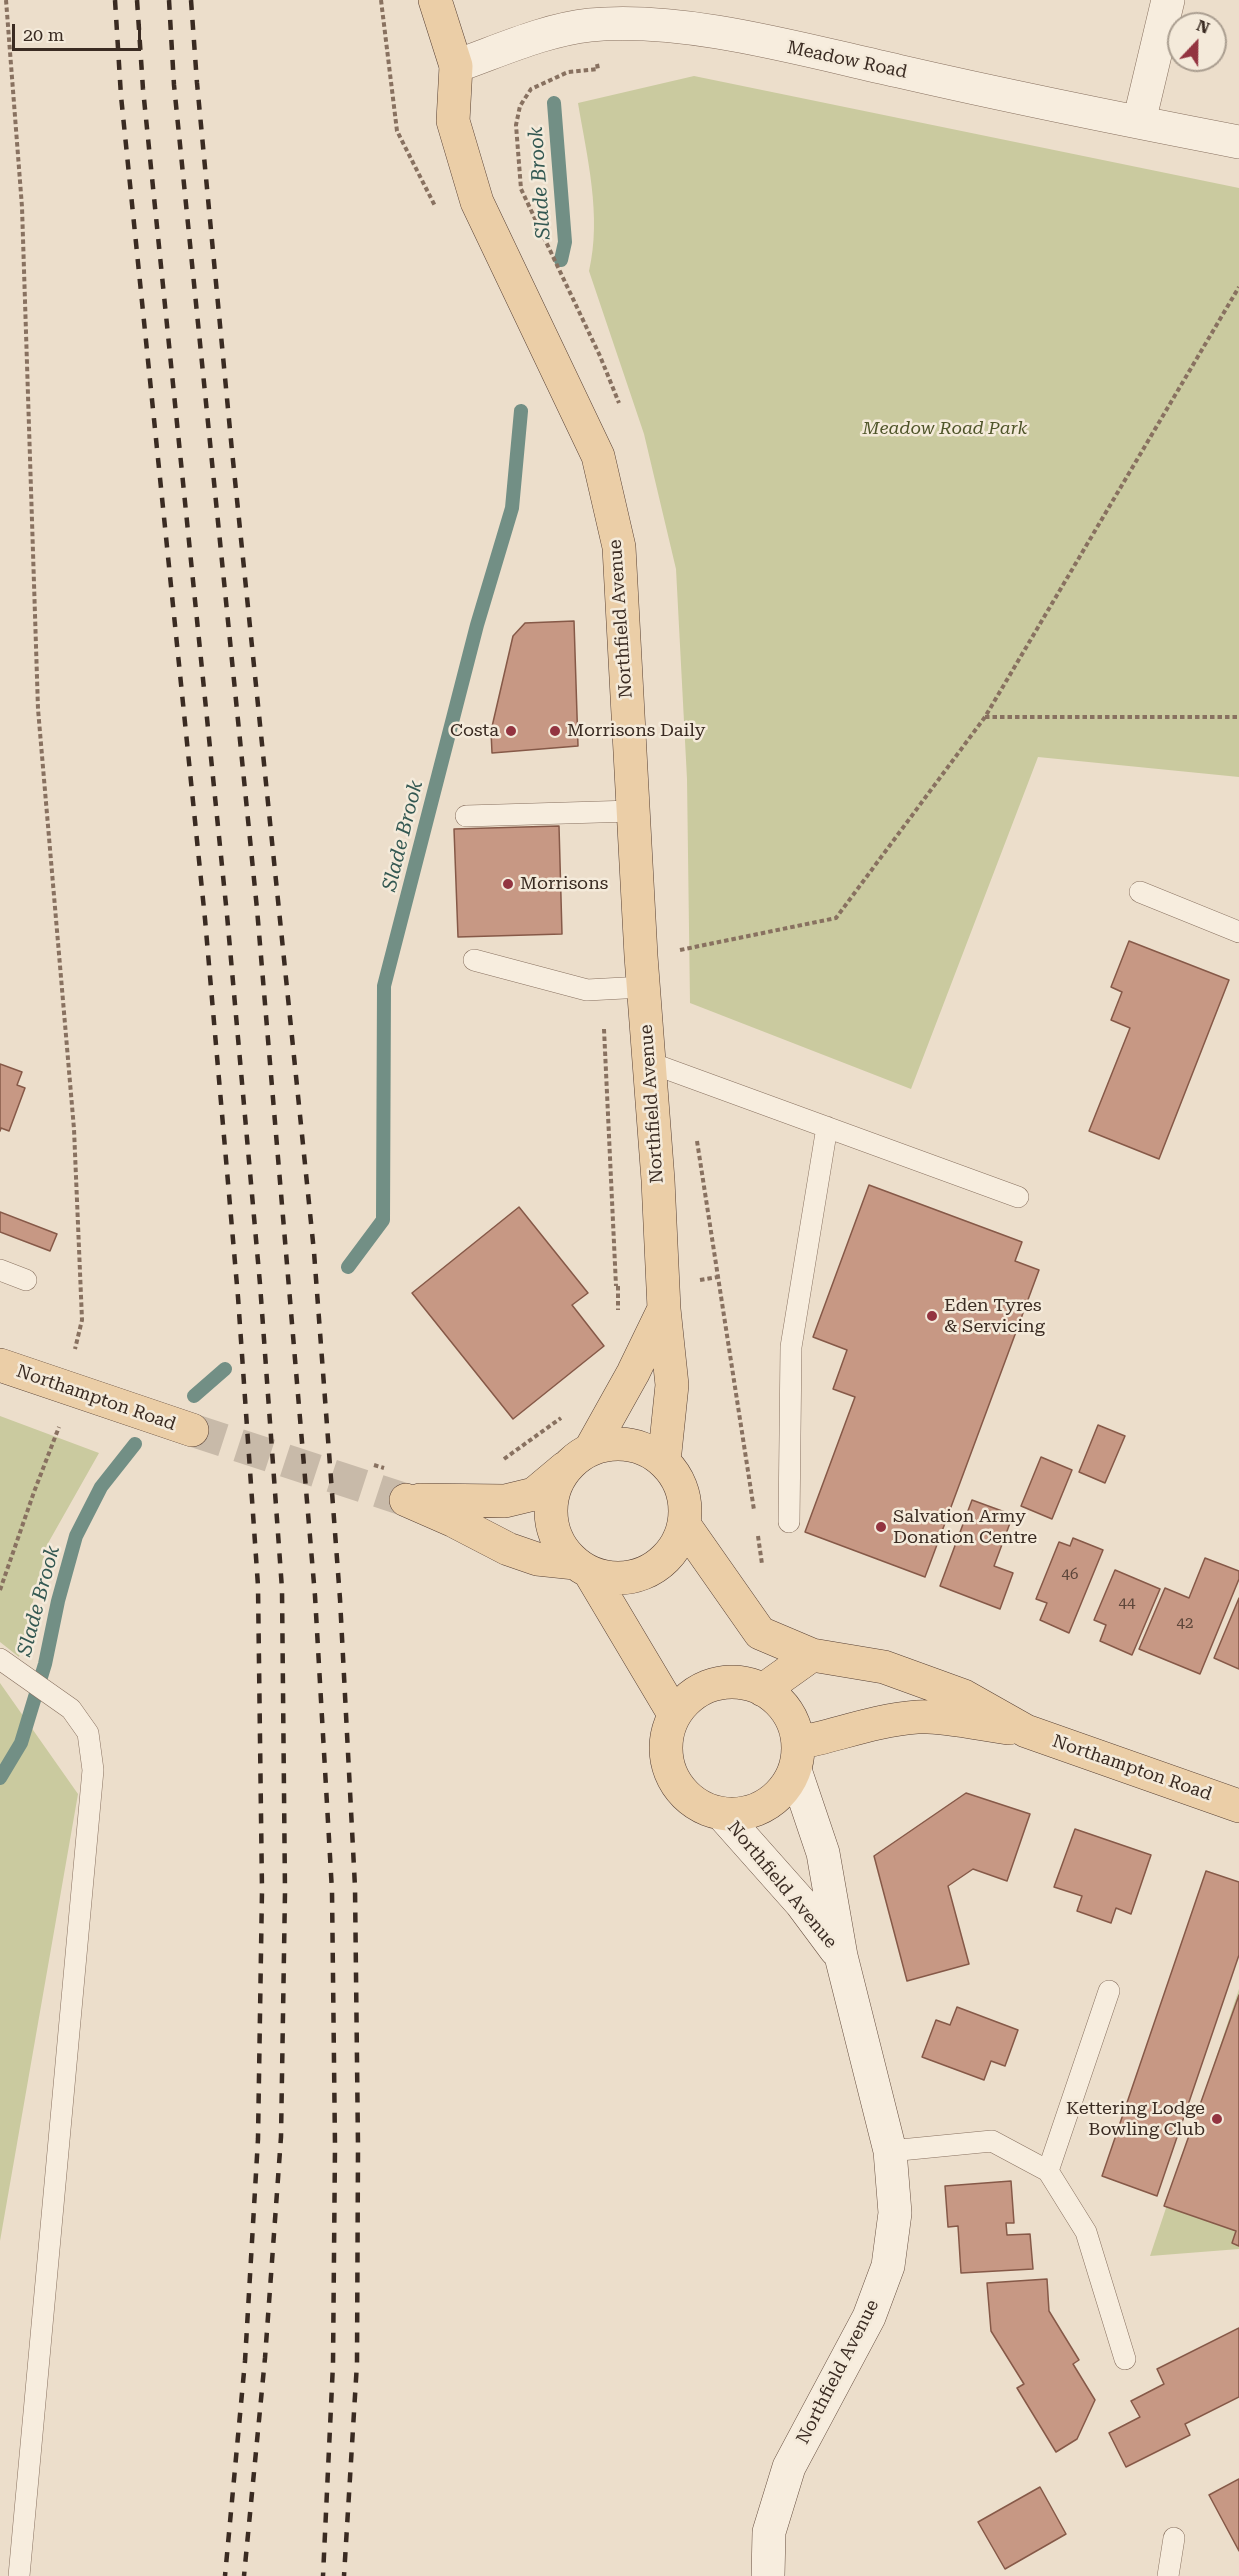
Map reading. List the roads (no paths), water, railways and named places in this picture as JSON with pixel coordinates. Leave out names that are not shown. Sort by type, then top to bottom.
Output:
[{"type":"main road","name":"Northfield Avenue","points":[[435,0],[456,66],[453,121],[477,202],[598,456],[619,547],[642,972],[658,1180],[664,1309],[672,1385],[664,1462]]},
{"type":"main road","name":"Northfield Avenue","points":[[582,1455],[633,1373],[664,1309]]},
{"type":"main road","name":"Northampton Road","points":[[0,1365],[192,1430]]},
{"type":"main road","points":[[629,1444],[648,1450],[664,1462],[676,1476],[683,1491],[686,1509],[685,1526],[675,1548],[659,1566],[638,1576],[614,1579],[583,1568],[537,1559],[508,1549],[454,1521],[406,1500],[505,1501],[534,1494],[582,1455],[609,1445],[629,1444]]},
{"type":"main road","points":[[582,1455],[563,1473],[551,1503],[555,1536],[563,1551],[583,1568],[674,1714]]},
{"type":"main road","points":[[685,1526],[760,1633],[759,1688]]},
{"type":"main road","name":"Northampton Road","points":[[760,1633],[812,1655],[884,1667],[964,1696],[1026,1731],[1239,1806]]},
{"type":"main road","points":[[759,1688],[812,1655]]},
{"type":"main road","points":[[732,1682],[759,1688],[781,1703],[793,1722],[797,1756],[784,1790],[766,1805],[745,1814],[722,1814],[698,1805],[678,1788],[668,1764],[666,1739],[674,1714],[689,1697],[709,1686],[732,1682]]},
{"type":"main road","name":"Northampton Road","points":[[797,1756],[827,1738],[864,1725],[918,1717],[1026,1731]]},
{"type":"street","points":[[1139,122],[1168,0]]},
{"type":"street","name":"Meadow Road","points":[[456,66],[568,28],[638,23],[707,31],[1045,105],[1239,142]]},
{"type":"street","name":"Northfield Avenue","points":[[768,2576],[769,2532],[789,2467],[869,2317],[888,2266],[895,2213],[890,2151],[841,1956],[823,1853],[797,1756]]},
{"type":"street","name":"Northfield Avenue","points":[[722,1814],[801,1903],[841,1956]]},
{"type":"lane","points":[[466,816],[632,811]]},
{"type":"lane","points":[[1140,892],[1239,932]]},
{"type":"lane","points":[[474,960],[587,990],[603,990],[642,972]]},
{"type":"lane","points":[[648,1062],[1018,1197]]},
{"type":"lane","points":[[789,1522],[791,1347],[827,1127]]},
{"type":"lane","points":[[0,1270],[26,1280]]},
{"type":"lane","points":[[0,1659],[71,1709],[88,1733],[93,1770],[19,2576]]},
{"type":"lane","points":[[1048,2171],[1109,1991]]},
{"type":"lane","points":[[890,2151],[992,2140],[1048,2171],[1086,2232],[1125,2359]]},
{"type":"lane","points":[[1168,2576],[1174,2538]]},
{"type":"waterway","name":"Slade Brook","points":[[554,103],[565,242],[561,260]]},
{"type":"waterway","name":"Slade Brook","points":[[348,1267],[383,1220],[384,986],[477,625],[512,508],[521,411]]},
{"type":"waterway","name":"Slade Brook","points":[[194,1396],[225,1369]]},
{"type":"waterway","name":"Slade Brook","points":[[0,1778],[21,1743],[45,1664],[58,1601],[76,1536],[101,1487],[135,1444]]},
{"type":"tunnel","points":[[192,1430],[406,1500]]},
{"type":"railway","points":[[115,0],[121,96],[205,919],[238,1297],[258,1586],[262,1890],[258,2139],[245,2361],[225,2576]]},
{"type":"railway","points":[[137,0],[143,89],[227,915],[260,1284],[282,1589],[285,1892],[281,2137],[265,2358],[244,2576]]},
{"type":"railway","points":[[169,0],[174,85],[257,909],[315,1596],[332,1891],[335,2146],[333,2364],[323,2576]]},
{"type":"railway","points":[[191,0],[232,451],[314,1252],[340,1599],[355,1887],[358,2147],[357,2363],[344,2576]]},
{"type":"place","name":"Costa","points":[[511,731]]},
{"type":"place","name":"Morrisons Daily","points":[[555,731]]},
{"type":"place","name":"Morrisons","points":[[508,884]]},
{"type":"place","name":"Eden Tyres & Servicing","points":[[932,1316]]},
{"type":"place","name":"Salvation Army Donation Centre","points":[[881,1527]]},
{"type":"place","name":"Kettering Lodge Bowling Club","points":[[1217,2119]]},
{"type":"park label","name":"Meadow Road Park","points":[[945,429]]}]
